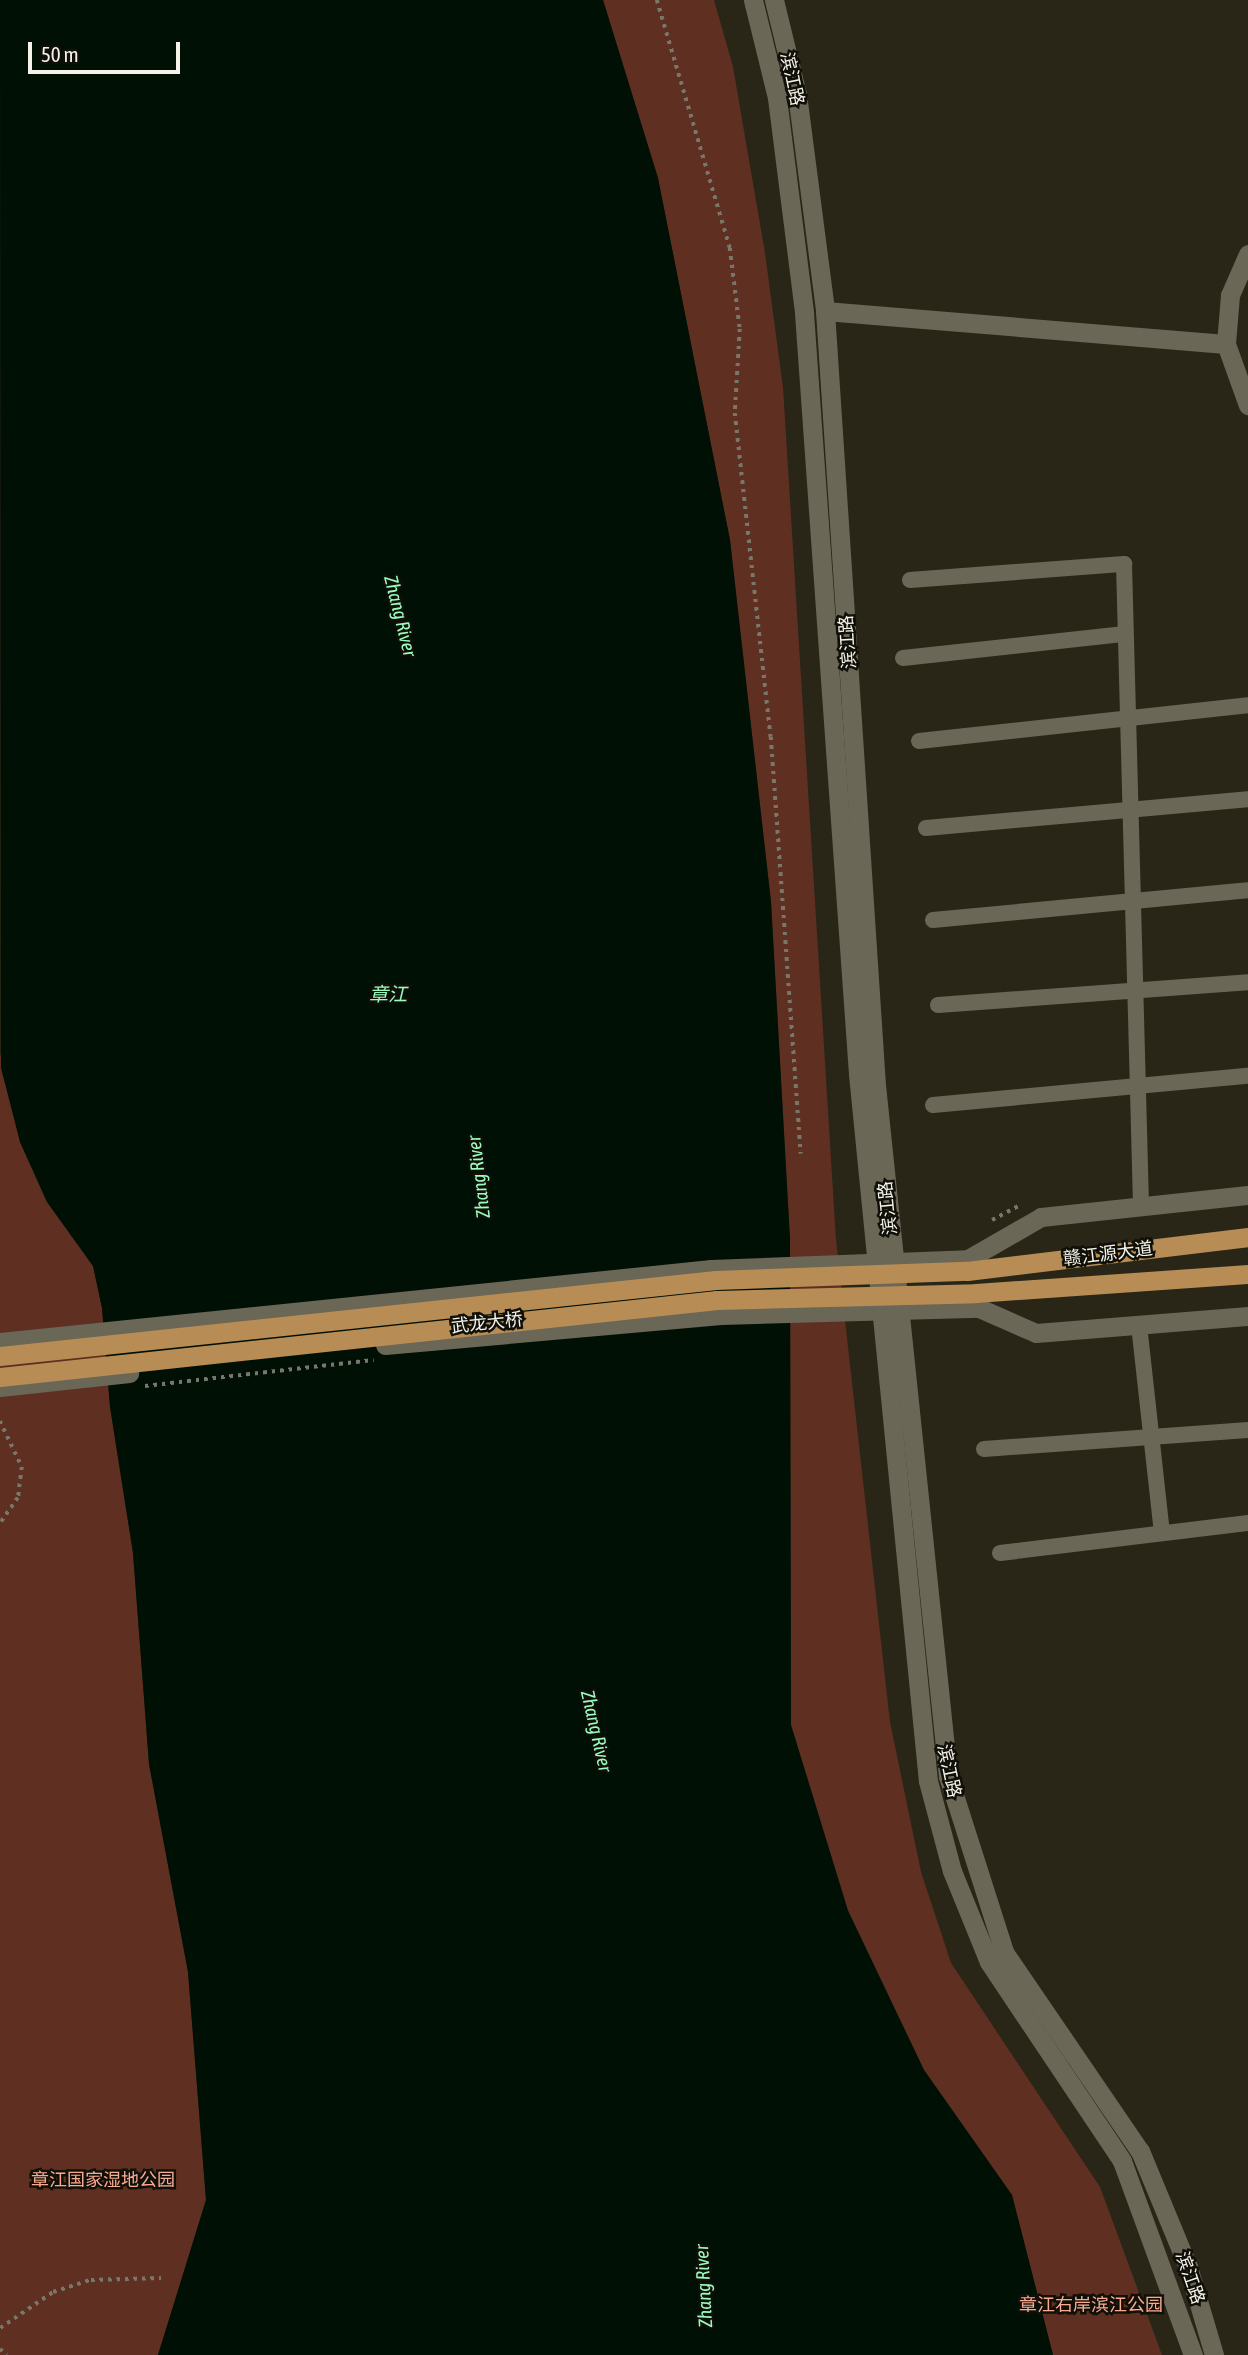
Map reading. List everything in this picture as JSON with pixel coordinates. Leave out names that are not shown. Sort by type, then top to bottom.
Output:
[{"type":"main road","name":"滨江路","points":[[753,0],[777,98],[804,313],[858,1074],[928,1781],[952,1871],[989,1962],[1122,2161],[1168,2273],[1193,2355]]},
{"type":"main road","name":"滨江路","points":[[774,0],[797,94],[825,311],[876,1086],[948,1776],[1004,1952],[1140,2151],[1188,2267],[1214,2355]]},
{"type":"main road","points":[[1248,254],[1230,295],[1226,344],[1248,405]]},
{"type":"main road","points":[[825,311],[1226,344]]},
{"type":"main road","points":[[0,1342],[711,1269],[968,1265],[1041,1217],[1248,1195]]},
{"type":"main road","name":"赣江源大道","points":[[968,1265],[1248,1237]]},
{"type":"main road","name":"武龙大桥","points":[[0,1356],[716,1280],[968,1265]]},
{"type":"main road","name":"赣江源大道","points":[[977,1301],[1248,1274]]},
{"type":"main road","name":"武龙大桥","points":[[0,1377],[718,1300],[977,1301]]},
{"type":"main road","points":[[0,1387],[721,1315],[977,1301],[1036,1334],[1248,1316]]},
{"type":"street","points":[[910,580],[1124,564],[1140,1206]]},
{"type":"street","points":[[903,658],[1125,634]]},
{"type":"street","points":[[919,741],[1248,705]]},
{"type":"street","points":[[926,828],[1248,799]]},
{"type":"street","points":[[933,920],[1248,890]]},
{"type":"street","points":[[938,1006],[1248,982]]},
{"type":"street","points":[[933,1105],[1248,1076]]},
{"type":"street","points":[[1139,1325],[1161,1532]]},
{"type":"street","points":[[984,1449],[1248,1430]]},
{"type":"street","points":[[1000,1553],[1248,1523]]},
{"type":"path","points":[[657,0],[730,248],[740,329],[735,413],[771,737],[801,1154]]},
{"type":"path","points":[[0,1421],[13,1437],[22,1467],[18,1498],[0,1524]]},
{"type":"path","points":[[0,2328],[65,2288],[91,2280],[161,2278]]},
{"type":"path","points":[[0,2349],[7,2355]]},
{"type":"green space","name":"章江右岸滨江公园","points":[[603,0],[714,0],[733,67],[765,253],[783,388],[836,1240],[890,1722],[921,1872],[951,1963],[1100,2187],[1162,2355],[1053,2355],[1012,2195],[924,2070],[848,1910],[791,1725],[790,1239],[771,902],[730,540],[658,178]]},
{"type":"green space","name":"章江国家湿地公园","points":[[0,1053],[20,1142],[47,1202],[93,1266],[102,1308],[110,1407],[133,1553],[149,1764],[188,1972],[206,2200],[158,2355],[0,2355]]},
{"type":"water","name":"章江","points":[[0,0],[603,0],[658,178],[730,540],[771,902],[790,1239],[791,1725],[848,1911],[924,2070],[1012,2195],[1053,2355],[158,2355],[206,2200],[188,1972],[149,1764],[133,1553],[110,1407],[102,1308],[93,1266],[47,1202],[20,1142],[1,1068]]},
{"type":"water label","name":"Zhang River","points":[[400,616]]},
{"type":"water label","name":"Zhang River","points":[[479,1177]]},
{"type":"water label","name":"Zhang River","points":[[596,1731]]},
{"type":"water label","name":"Zhang River","points":[[704,2286]]}]
